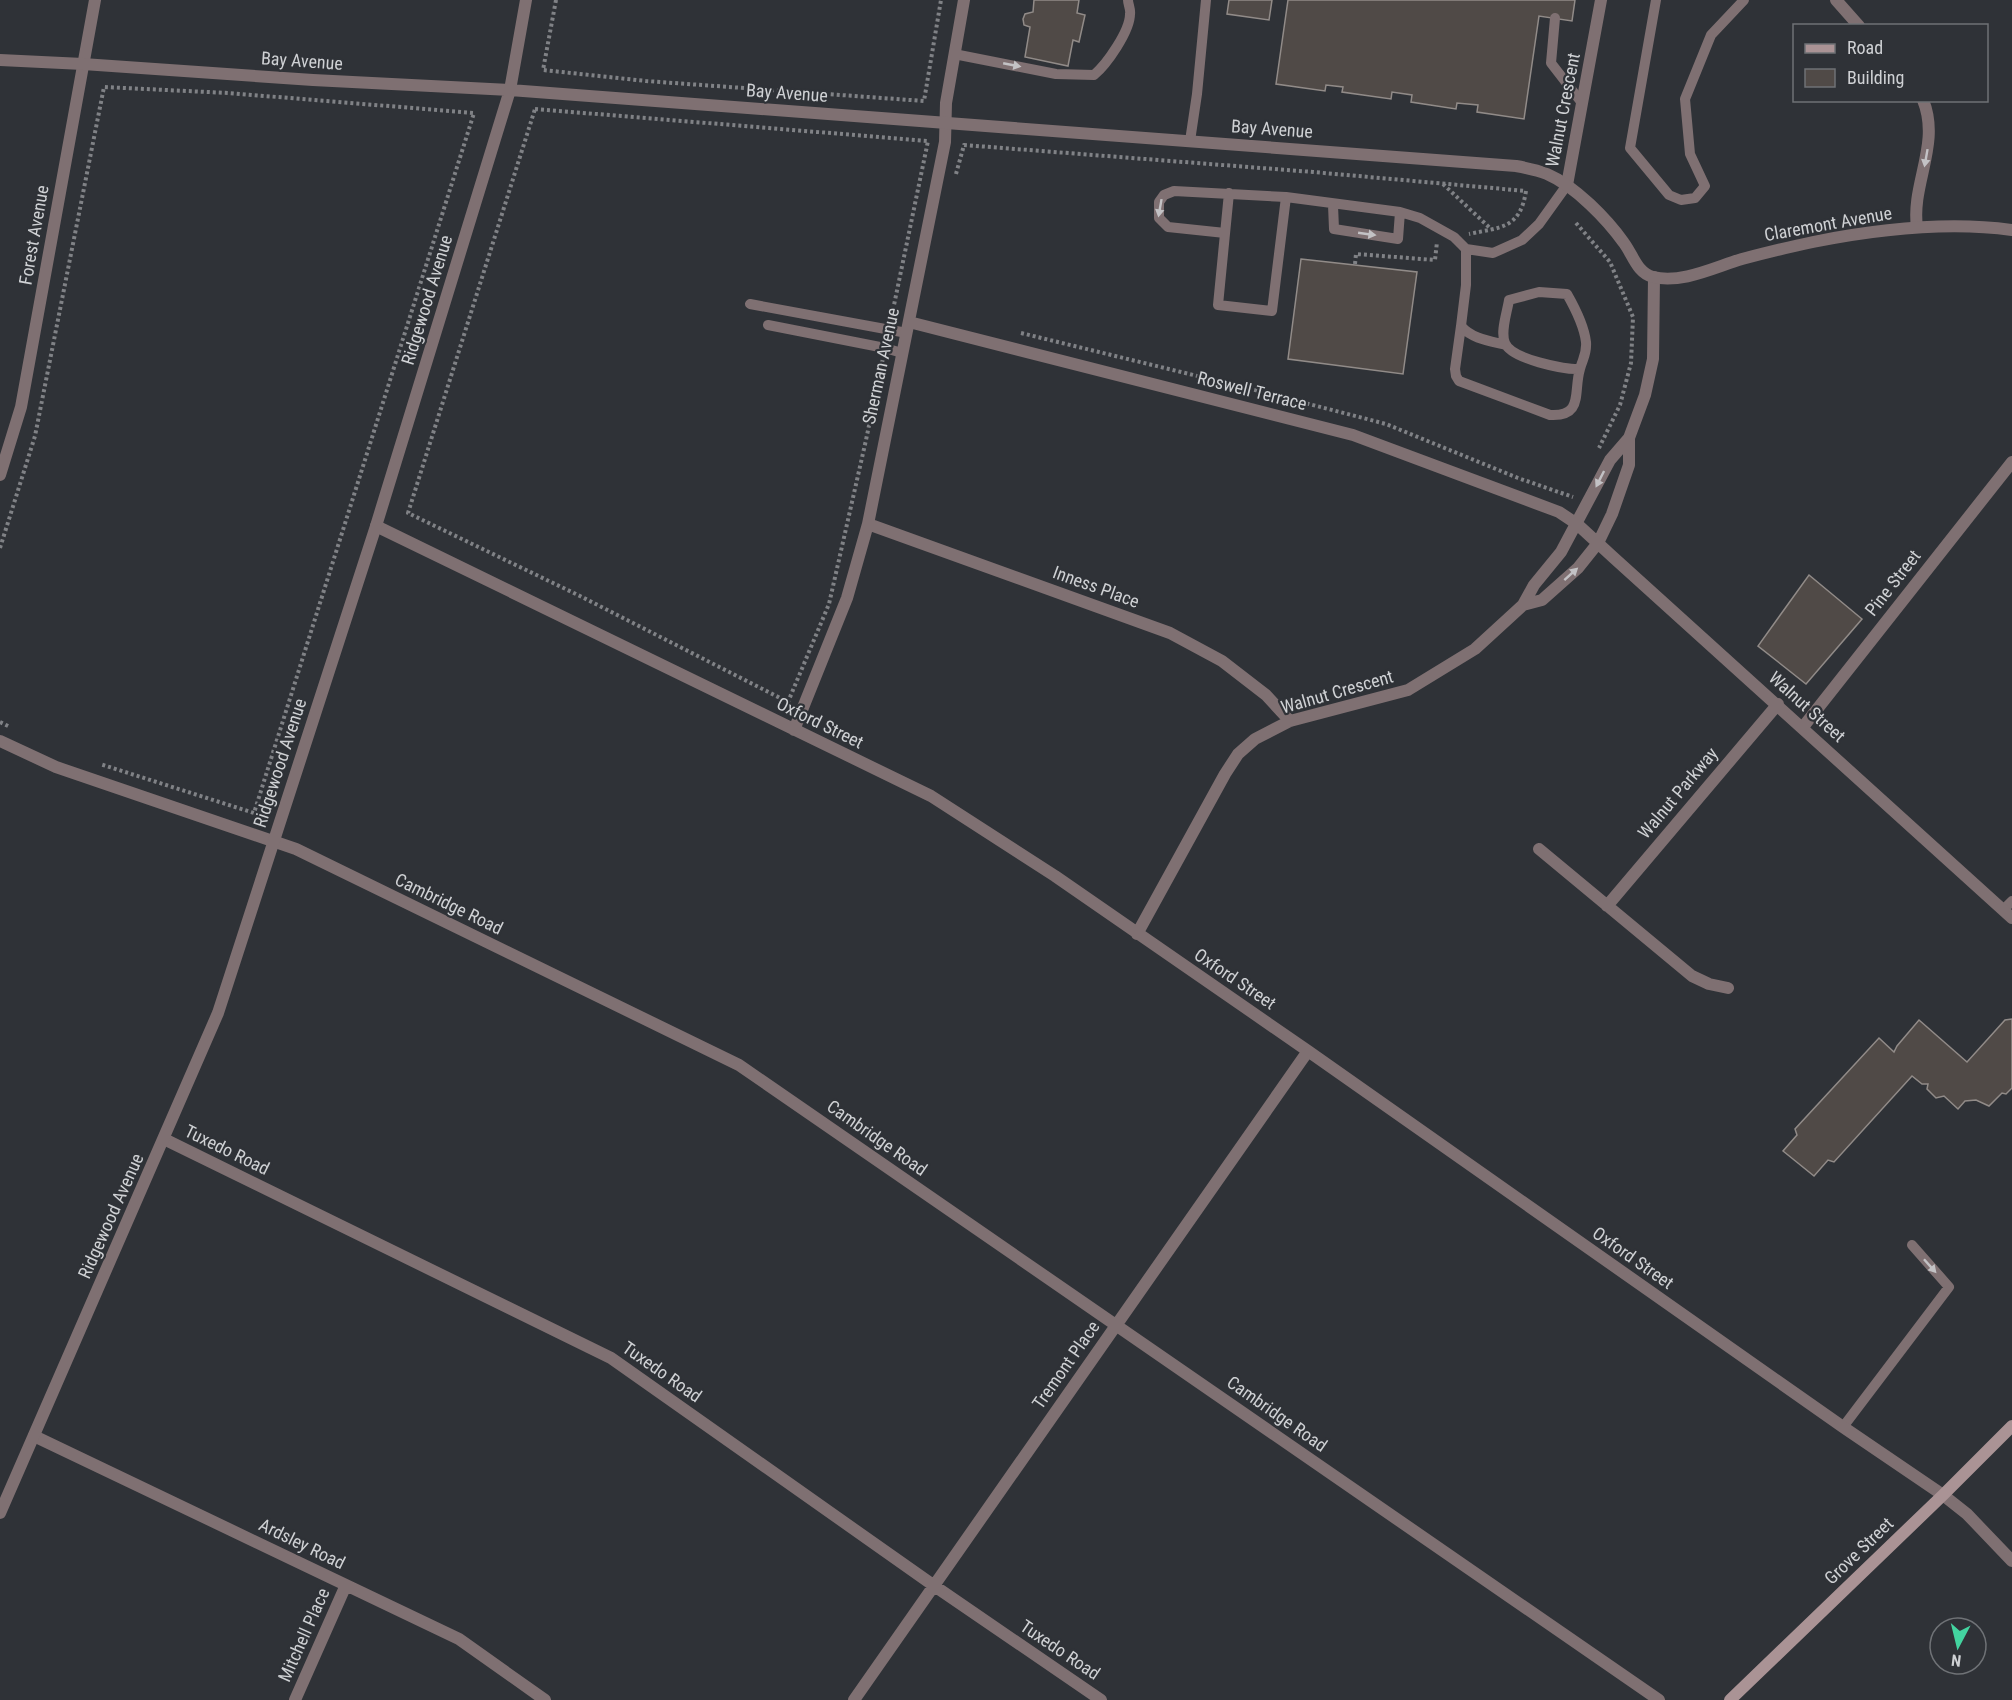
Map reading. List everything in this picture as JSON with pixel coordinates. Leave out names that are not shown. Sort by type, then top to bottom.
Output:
[{"type":"main road","name":"Grove Street","points":[[1730,1700],[1944,1495],[2012,1426]]},
{"type":"street","name":"Forest Avenue","points":[[0,475],[21,407],[95,0]]},
{"type":"street","name":"Ridgewood Avenue","points":[[0,1514],[218,1013],[376,526],[510,90],[526,0]]},
{"type":"street","name":"Sherman Avenue","points":[[794,730],[848,598],[868,524],[944,149],[946,103],[964,0]]},
{"type":"street","name":"Walnut Crescent","points":[[1137,934],[1238,754],[1255,739],[1290,721],[1408,690],[1474,649],[1523,605],[1534,585],[1561,552],[1610,460],[1629,438],[1645,395],[1653,359],[1654,277],[1645,274],[1616,232],[1567,185],[1601,0]]},
{"type":"street","points":[[1836,0],[1857,24]]},
{"type":"street","name":"Bay Avenue","points":[[0,60],[510,90],[1516,166],[1548,174],[1567,185]]},
{"type":"street","points":[[1917,227],[1917,209],[1930,126],[1924,102]]},
{"type":"street","name":"Claremont Avenue","points":[[1654,277],[1688,276],[1740,260],[1814,242],[1917,227],[2012,230]]},
{"type":"street","name":"Roswell Terrace","points":[[908,328],[1353,435],[1551,509],[1576,524]]},
{"type":"street","name":"Walnut Crescent","points":[[1523,605],[1542,600],[1578,568],[1598,543],[1612,514],[1629,465],[1629,438]]},
{"type":"street","name":"Pine Street","points":[[1803,727],[2012,462]]},
{"type":"street","name":"Inness Place","points":[[868,524],[1170,633],[1222,661],[1266,695],[1290,721]]},
{"type":"street","name":"Walnut Street","points":[[1576,524],[2009,910]]},
{"type":"street","name":"Oxford Street","points":[[376,526],[932,796],[1055,876],[1842,1427],[1944,1495],[1967,1514],[2012,1561]]},
{"type":"street","name":"Walnut Parkway","points":[[1607,906],[1778,704]]},
{"type":"street","name":"Cambridge Road","points":[[0,741],[56,767],[296,849],[739,1065],[1659,1700]]},
{"type":"street","points":[[1539,849],[1692,976],[1709,984],[1728,988]]},
{"type":"street","name":"Tremont Place","points":[[854,1700],[1308,1051]]},
{"type":"street","name":"Tuxedo Road","points":[[164,1139],[611,1358],[933,1585],[1101,1700]]},
{"type":"street","name":"Ardsley Road","points":[[34,1436],[459,1639],[545,1700]]},
{"type":"street","name":"Mitchell Place","points":[[295,1700],[346,1585]]},
{"type":"lane","points":[[954,54],[1056,74],[1094,75],[1106,64],[1122,37],[1131,15],[1128,0]]},
{"type":"lane","points":[[1190,141],[1206,0]]},
{"type":"lane","points":[[1656,0],[1629,148],[1669,195],[1681,200],[1695,198],[1705,186],[1690,154],[1685,99],[1711,35],[1744,0]]},
{"type":"lane","points":[[1555,18],[1551,63],[1582,103]]},
{"type":"lane","points":[[1225,233],[1168,227],[1159,218],[1159,202],[1164,195],[1174,191],[1229,193],[1286,197],[1333,205],[1400,212],[1420,218],[1454,237],[1466,249],[1493,253],[1522,240],[1539,224],[1567,185]]},
{"type":"lane","points":[[1229,193],[1218,305],[1272,311],[1286,197]]},
{"type":"lane","points":[[1333,205],[1334,230],[1398,239],[1400,212]]},
{"type":"lane","points":[[1466,249],[1466,285],[1455,369],[1460,381],[1550,415],[1563,416],[1570,412],[1576,398],[1580,369],[1586,356],[1586,339],[1567,294],[1539,292],[1509,300],[1504,343],[1510,351],[1520,356],[1562,368],[1580,369]]},
{"type":"lane","points":[[750,304],[889,331],[908,328]]},
{"type":"lane","points":[[768,325],[902,353]]},
{"type":"lane","points":[[1461,326],[1465,331],[1480,339],[1506,345]]},
{"type":"lane","points":[[1842,1427],[1949,1287],[1912,1245]]},
{"type":"path","points":[[556,0],[543,70],[646,81],[924,101],[941,0]]},
{"type":"path","points":[[0,548],[35,436],[104,87],[228,93],[474,113],[254,813],[97,763]]},
{"type":"path","points":[[535,109],[928,141],[889,331],[829,604],[788,702],[580,596],[408,513],[535,109]]},
{"type":"path","points":[[955,178],[964,145],[1526,191],[1516,220],[1465,235]]},
{"type":"path","points":[[1442,184],[1491,229]]},
{"type":"path","points":[[1576,223],[1610,262],[1633,317],[1631,363],[1620,405],[1594,456]]},
{"type":"path","points":[[1355,264],[1356,254],[1435,260],[1437,242],[1440,241]]},
{"type":"path","points":[[1020,332],[1386,424],[1518,478],[1574,497]]},
{"type":"path","points":[[0,722],[16,731]]},
{"type":"building","points":[[1034,0],[1079,0],[1077,13],[1085,15],[1079,42],[1073,40],[1068,66],[1025,57],[1030,27],[1024,25],[1023,19],[1025,14],[1033,12]]},
{"type":"building","points":[[1229,0],[1272,0],[1269,20],[1227,14]]},
{"type":"building","points":[[1288,0],[1575,0],[1572,21],[1539,16],[1524,119],[1477,112],[1478,105],[1457,103],[1456,109],[1411,102],[1412,95],[1392,92],[1391,99],[1342,92],[1343,87],[1326,85],[1325,91],[1276,84]]},
{"type":"building","points":[[1301,259],[1417,272],[1403,374],[1288,359]]},
{"type":"building","points":[[1809,575],[1862,619],[1806,684],[1758,646]]},
{"type":"building","points":[[2012,1019],[2012,1088],[2006,1094],[2002,1093],[1989,1106],[1976,1100],[1965,1101],[1958,1109],[1944,1096],[1936,1098],[1927,1089],[1928,1084],[1922,1084],[1912,1076],[1834,1162],[1828,1160],[1814,1176],[1783,1151],[1797,1135],[1795,1129],[1879,1038],[1894,1052],[1919,1020],[1967,1062],[2005,1020]]}]
